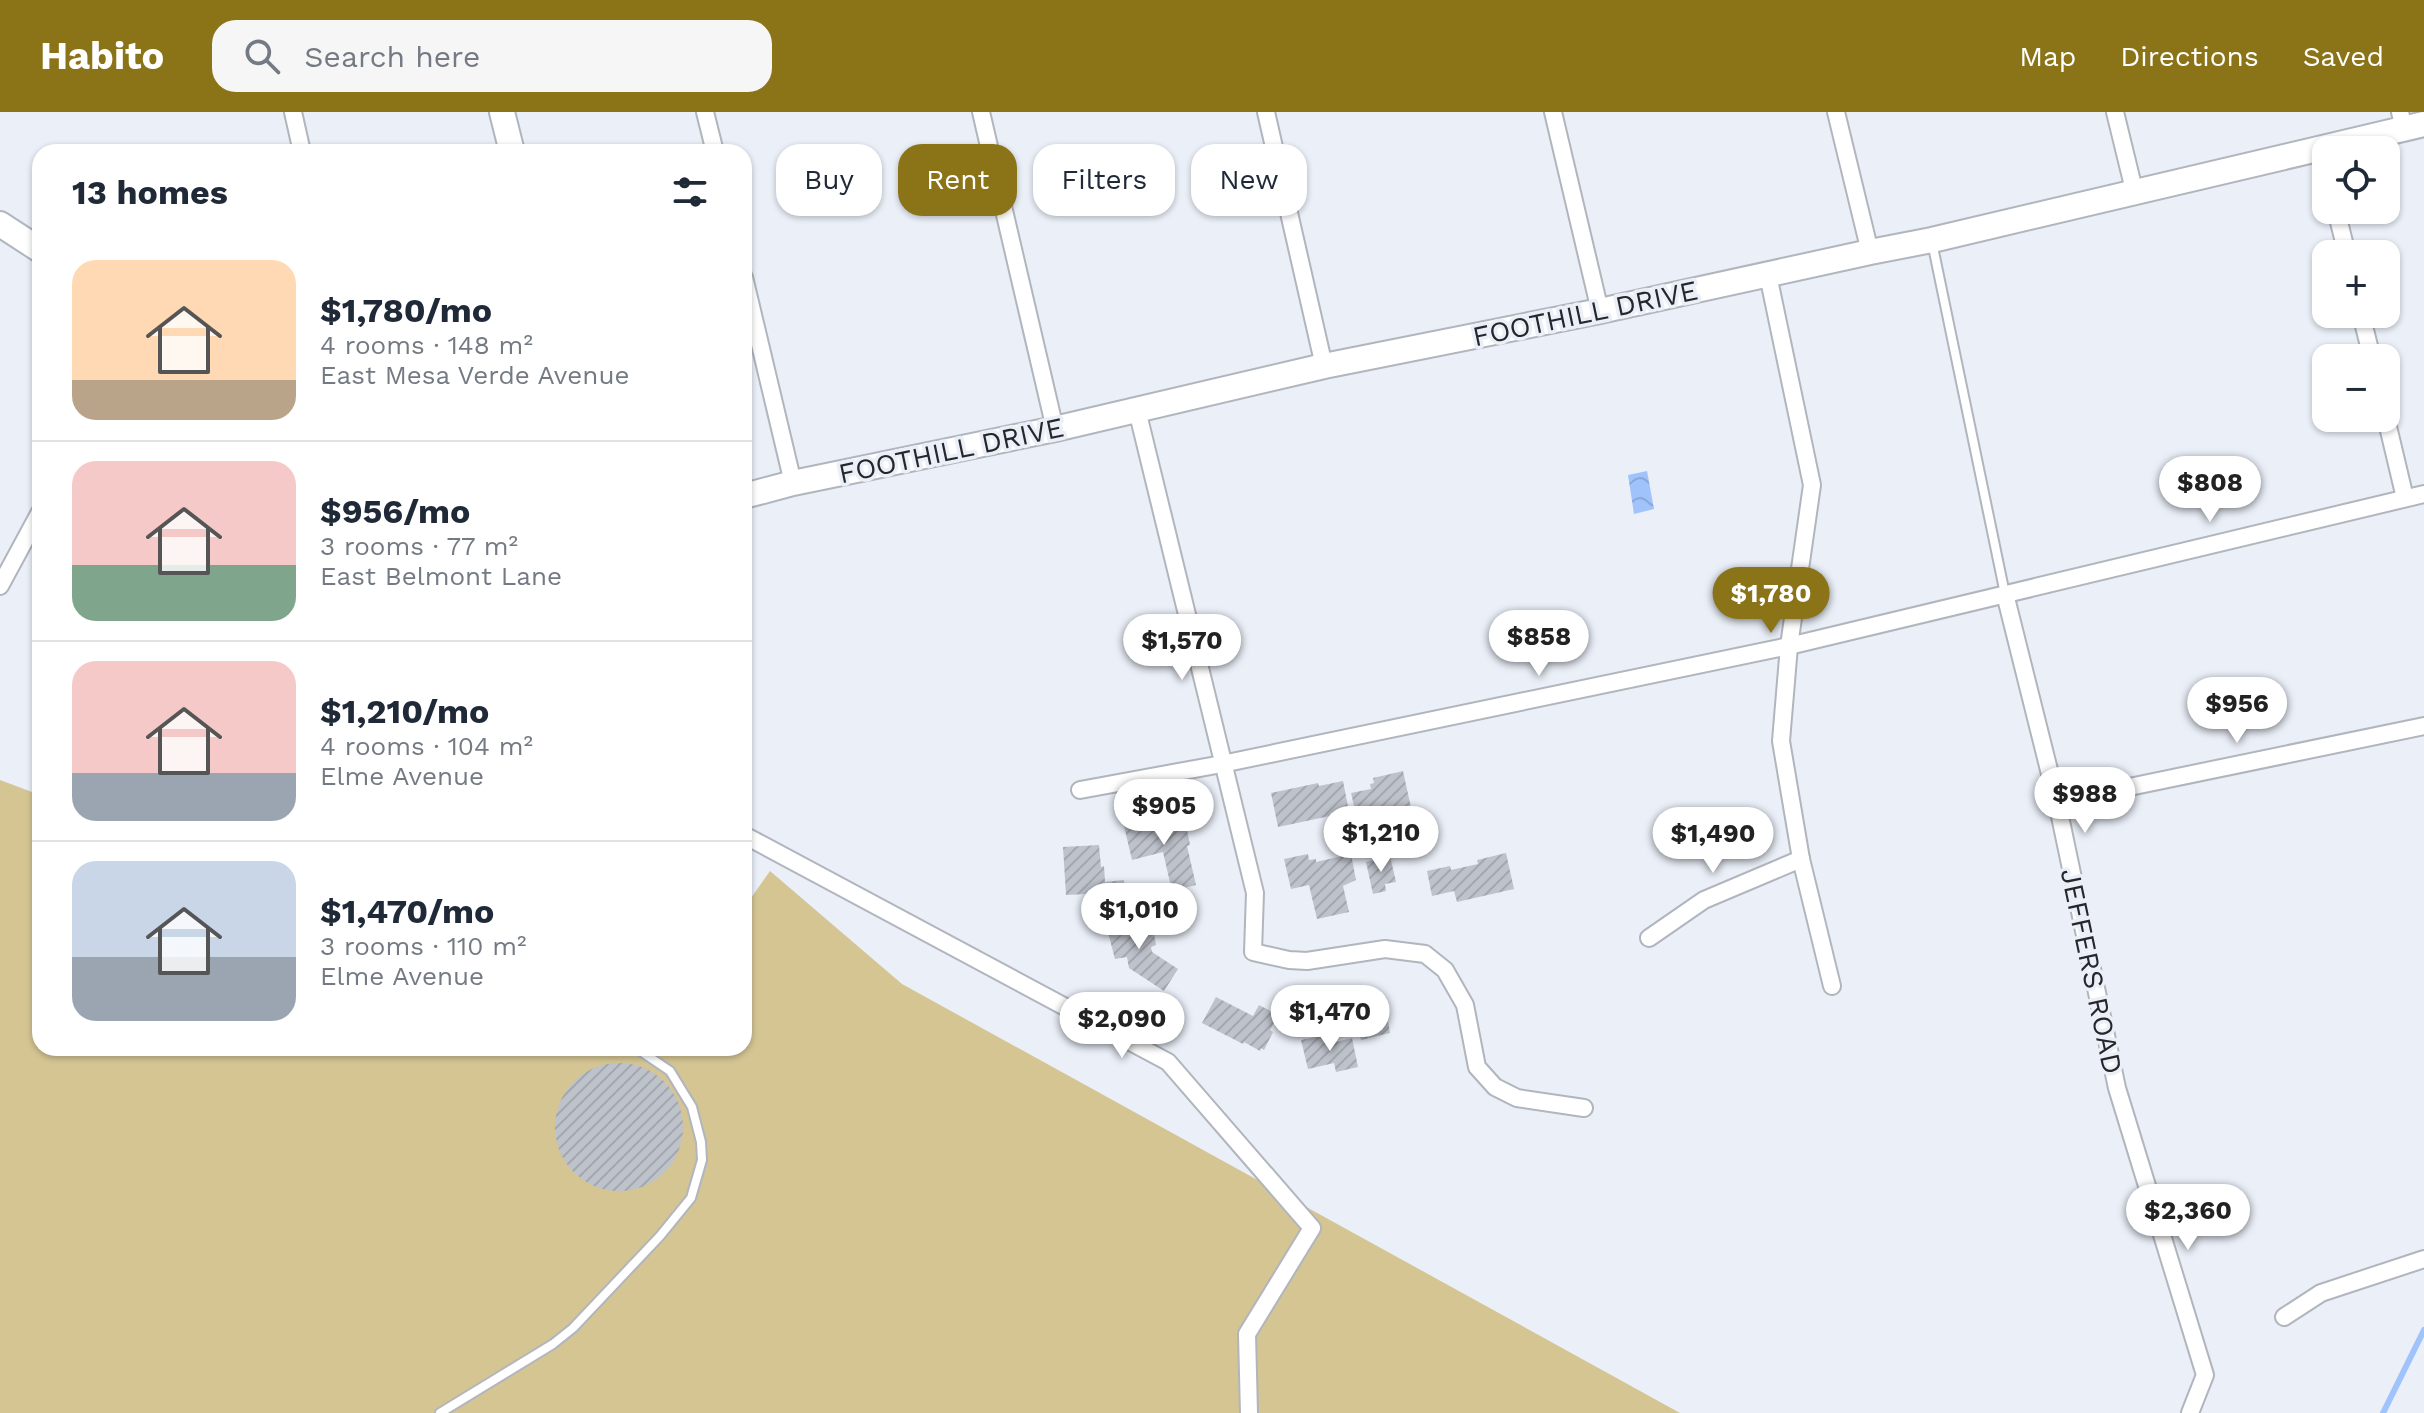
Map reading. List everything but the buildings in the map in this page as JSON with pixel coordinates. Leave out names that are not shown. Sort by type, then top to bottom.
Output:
[{"type":"street","points":[[293,112],[300,144]]},
{"type":"street","points":[[502,112],[510,144]]},
{"type":"street","points":[[705,112],[713,144]]},
{"type":"street","points":[[981,112],[1055,429]]},
{"type":"street","points":[[1266,112],[1324,366]]},
{"type":"street","points":[[1553,112],[1600,311]]},
{"type":"street","points":[[1836,112],[1870,252]]},
{"type":"street","points":[[2115,112],[2135,194]]},
{"type":"street","name":"FOOTHILL DRIVE","points":[[2377,136],[2409,122]]},
{"type":"street","name":"FOOTHILL DRIVE","points":[[752,494],[1055,429],[1324,366],[1600,311],[2135,194],[2312,161]]},
{"type":"street","points":[[0,224],[32,245]]},
{"type":"street","points":[[1768,275],[1812,485],[1789,646],[1781,741],[1801,859],[1832,986]]},
{"type":"street","points":[[752,311],[793,483]]},
{"type":"street","points":[[1137,410],[1255,893],[1253,952],[1307,961],[1385,949],[1425,954],[1445,970],[1465,1005],[1477,1067],[1495,1087],[1517,1098],[1584,1108]]},
{"type":"street","points":[[2389,432],[2405,498]]},
{"type":"street","points":[[1080,790],[1222,764],[1789,646],[2424,494]]},
{"type":"street","points":[[0,586],[32,527]]},
{"type":"street","name":"JEFFERS ROAD","points":[[2005,594],[2057,802],[2117,1088],[2205,1375],[2190,1413]]},
{"type":"street","points":[[2057,802],[2424,726]]},
{"type":"street","points":[[752,839],[1168,1062],[1312,1228],[1247,1334],[1249,1413]]},
{"type":"street","points":[[1649,938],[1704,900],[1801,859]]},
{"type":"street","points":[[2284,1317],[2321,1293],[2424,1259]]},
{"type":"lane","name":"JEFFERS ROAD","points":[[1932,240],[2005,594]]},
{"type":"lane","points":[[440,1413],[553,1344],[573,1328],[660,1236],[691,1198],[702,1160],[692,1107],[670,1071],[648,1056]]},
{"type":"shaded area","points":[[0,780],[32,792],[32,1056],[752,1056],[752,897],[770,871],[902,984],[1680,1413],[0,1413]]},
{"type":"water","points":[[1647,471],[1654,509],[1634,514],[1628,475]]},
{"type":"waterway","points":[[2383,1413],[2424,1330]]}]
